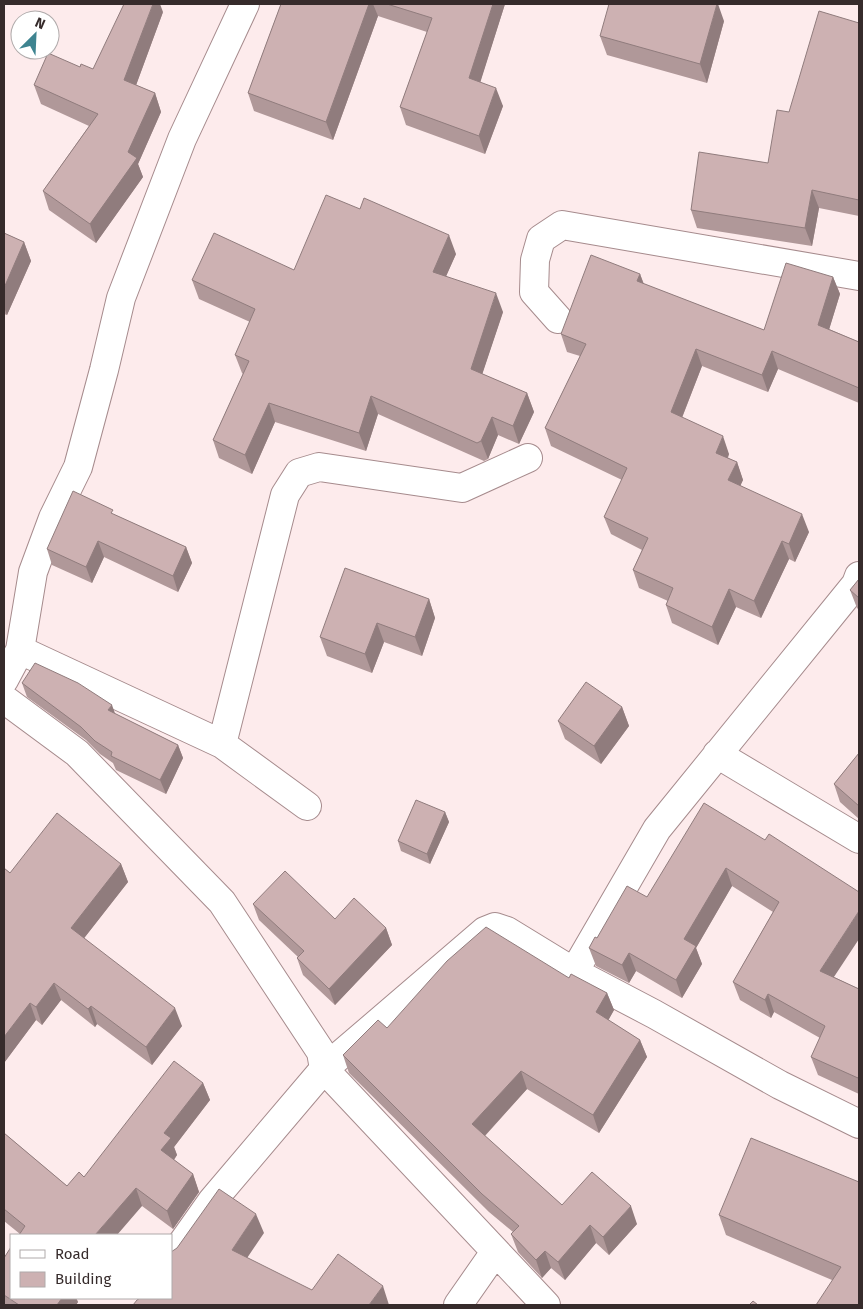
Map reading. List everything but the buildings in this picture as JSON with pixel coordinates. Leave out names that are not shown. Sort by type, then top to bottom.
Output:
[{"type":"street","points":[[4,680],[20,650],[33,572],[53,518],[78,466],[121,298],[182,139],[244,4]]},
{"type":"street","points":[[558,319],[534,292],[535,260],[541,239],[562,225],[859,276]]},
{"type":"street","points":[[222,744],[285,495],[299,473],[319,467],[462,488],[528,458]]},
{"type":"street","points":[[574,972],[657,829],[856,584],[859,576]]},
{"type":"street","points":[[20,650],[222,744],[307,806]]},
{"type":"street","points":[[4,699],[77,753],[222,902],[321,1052],[324,1069],[546,1305]]},
{"type":"street","points":[[717,754],[859,840]]},
{"type":"street","points":[[172,1258],[212,1201],[324,1069],[485,932],[495,927],[507,931],[574,972],[654,1014],[780,1086],[859,1124]]},
{"type":"street","points":[[458,1305],[495,1252]]}]
